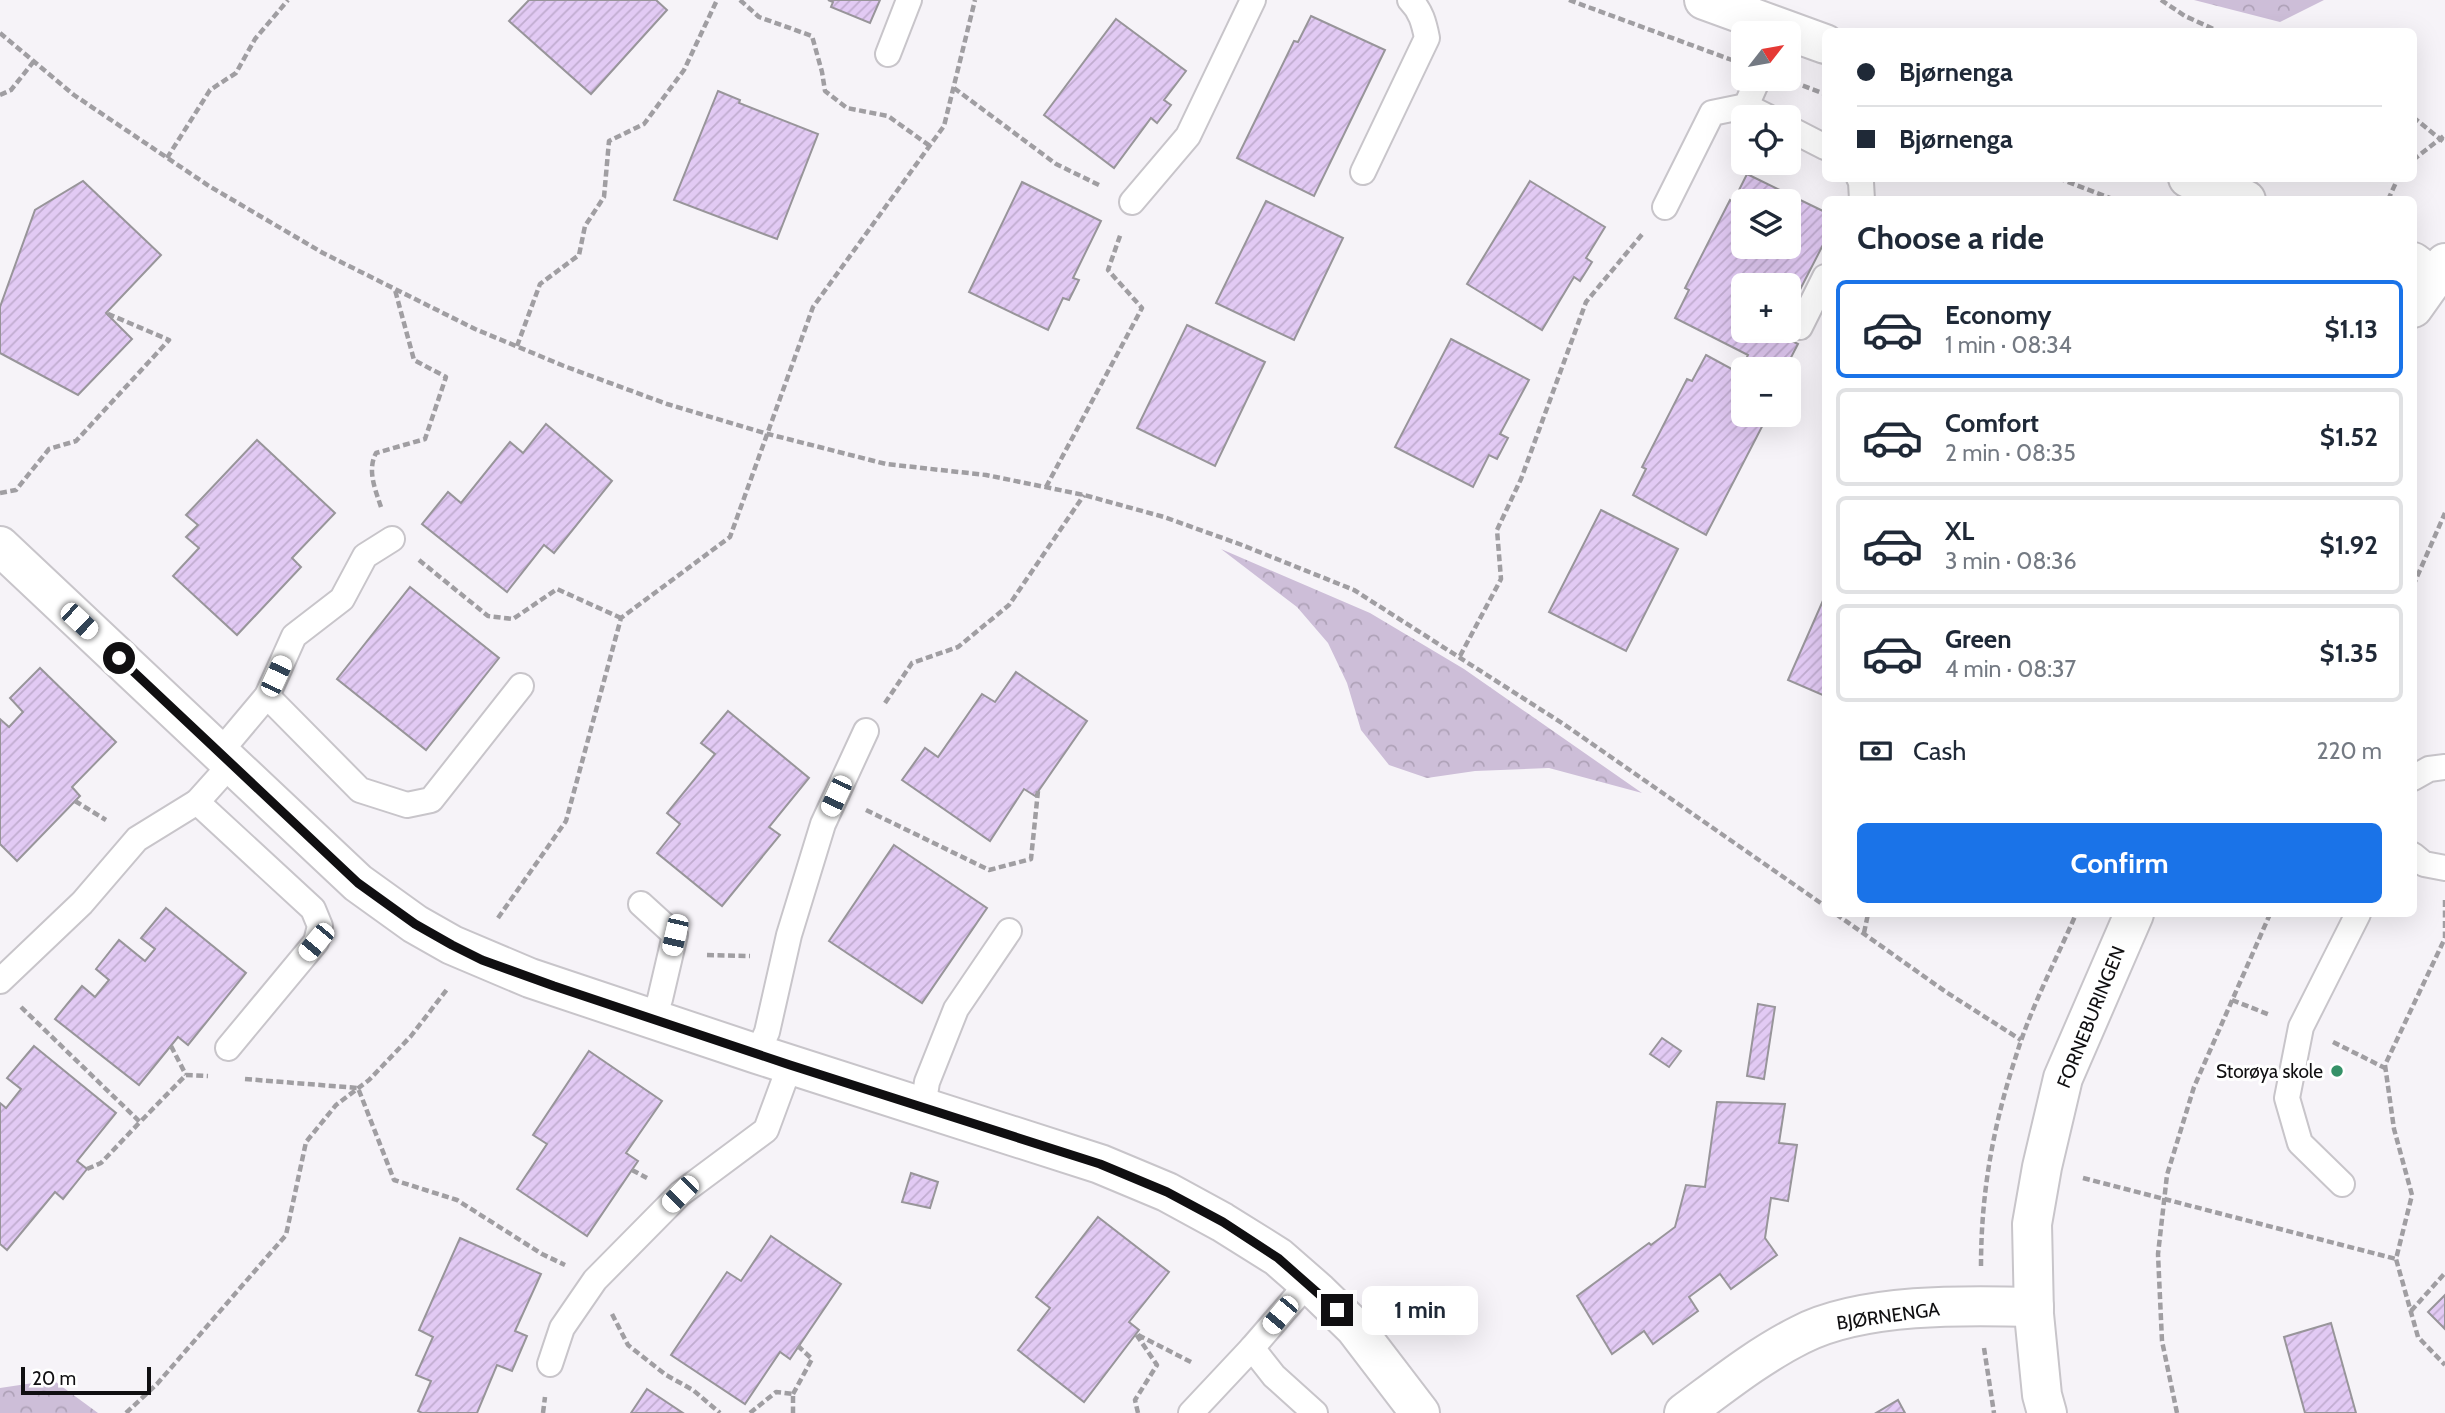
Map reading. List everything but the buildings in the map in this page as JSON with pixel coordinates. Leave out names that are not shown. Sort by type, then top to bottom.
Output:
[{"type":"street","points":[[1704,0],[1755,21]]},
{"type":"street","points":[[1801,37],[1822,43]]},
{"type":"street","points":[[2197,182],[2235,196]]},
{"type":"street","points":[[0,546],[358,883],[415,924],[472,955],[530,978],[774,1060],[1100,1164],[1167,1192],[1234,1229],[1278,1258],[1308,1283],[1355,1328],[1420,1413]]},
{"type":"street","name":"FORNEBURINGEN","points":[[2047,1413],[2042,1395],[2034,1307],[2032,1224],[2044,1156],[2063,1078],[2133,917]]},
{"type":"street","name":"BJØRNENGA","points":[[1684,1413],[1767,1354],[1801,1334],[1832,1322],[1902,1311],[1980,1306],[2034,1307]]},
{"type":"lane","points":[[888,54],[909,0]]},
{"type":"lane","points":[[1132,202],[1188,136],[1253,0]]},
{"type":"lane","points":[[1363,172],[1427,38],[1424,22],[1417,7],[1410,0]]},
{"type":"lane","points":[[1665,207],[1712,113],[1731,109]]},
{"type":"lane","points":[[1801,135],[1822,145]]},
{"type":"lane","points":[[1801,325],[1822,283]]},
{"type":"lane","points":[[0,981],[82,903],[137,839],[197,802],[267,696],[294,636],[342,599],[365,556],[392,539]]},
{"type":"lane","points":[[267,696],[360,790],[407,805],[431,800],[521,686]]},
{"type":"lane","points":[[550,1364],[562,1328],[595,1280],[680,1194],[766,1130],[774,1060],[767,1032],[784,957],[823,824],[866,731]]},
{"type":"lane","points":[[2417,776],[2429,769],[2445,767]]},
{"type":"lane","points":[[197,802],[313,909],[320,926],[316,942],[228,1048]]},
{"type":"lane","points":[[2417,858],[2424,863],[2445,868]]},
{"type":"lane","points":[[641,904],[675,935],[653,1019]]},
{"type":"lane","points":[[2342,1184],[2300,1143],[2287,1098],[2301,1027],[2356,917]]},
{"type":"lane","points":[[923,1107],[927,1082],[956,1009],[1009,931]]},
{"type":"lane","points":[[1191,1413],[1308,1283]]},
{"type":"lane","points":[[1252,1348],[1274,1376],[1315,1413]]},
{"type":"path","points":[[167,158],[210,90],[236,73],[255,38],[288,0]]},
{"type":"path","points":[[517,346],[540,284],[579,255],[585,226],[604,197],[609,141],[644,124],[684,70],[717,0]]},
{"type":"path","points":[[740,0],[760,17],[812,36],[825,92],[847,108],[888,116],[929,146]]},
{"type":"path","points":[[126,1413],[157,1384],[286,1235],[306,1142],[336,1105],[358,1088],[411,1036],[472,955],[566,821],[621,618],[730,537],[813,307],[944,126],[975,0]]},
{"type":"path","points":[[1569,0],[1731,60]]},
{"type":"path","points":[[2161,0],[2185,16],[2211,28]]},
{"type":"path","points":[[0,33],[74,95],[208,186],[323,253],[475,329],[667,404],[768,434],[886,464],[986,475],[1084,495],[1164,517],[1354,590],[1565,725],[1822,904]]},
{"type":"path","points":[[0,95],[11,90],[34,61]]},
{"type":"path","points":[[1801,85],[1822,93]]},
{"type":"path","points":[[954,88],[1056,164],[1132,202],[1108,270],[1142,308],[1046,487]]},
{"type":"path","points":[[2417,120],[2443,139],[2417,157]]},
{"type":"path","points":[[2068,182],[2105,196]]},
{"type":"path","points":[[1460,656],[1501,579],[1497,530],[1521,479],[1586,302],[1665,207]]},
{"type":"path","points":[[395,289],[414,360],[446,377],[425,439],[376,453],[371,462],[373,483],[392,539],[488,616],[513,619],[556,589],[621,618]]},
{"type":"path","points":[[0,493],[16,489],[49,449],[76,441],[169,340],[106,313]]},
{"type":"path","points":[[866,731],[912,663],[958,647],[1009,605],[1084,495]]},
{"type":"path","points":[[2417,577],[2445,513]]},
{"type":"path","points":[[836,796],[989,870],[1031,859],[1038,791]]},
{"type":"path","points":[[2445,868],[2445,938],[2385,1065],[2394,1129],[2412,1195],[2396,1259],[2418,1337],[2445,1366]]},
{"type":"path","points":[[1840,917],[1946,992],[2021,1040]]},
{"type":"path","points":[[1864,933],[1867,917]]},
{"type":"path","points":[[2177,1413],[2162,1341],[2158,1254],[2162,1200],[2194,1087],[2269,917]]},
{"type":"path","points":[[671,954],[784,957]]},
{"type":"path","points":[[20,1007],[141,1122]]},
{"type":"path","points":[[171,1046],[186,1075]]},
{"type":"path","points":[[87,1169],[101,1163],[186,1075]]},
{"type":"path","points":[[186,1075],[213,1077]]},
{"type":"path","points":[[239,1079],[358,1088]]},
{"type":"path","points":[[358,1088],[394,1180],[457,1200],[542,1254],[595,1280],[628,1345],[666,1376],[693,1390],[720,1413]]},
{"type":"path","points":[[2162,1200],[2396,1259]]},
{"type":"path","points":[[2410,1311],[2445,1273]]},
{"type":"path","points":[[1138,1413],[1135,1400],[1157,1365],[1136,1334],[1223,1378]]},
{"type":"path","points":[[793,1413],[793,1394],[812,1359],[798,1346]]},
{"type":"path","points":[[750,1413],[776,1392],[793,1394]]},
{"type":"green space","points":[[2194,0],[2324,0],[2280,22]]},
{"type":"green space","points":[[1221,549],[1370,613],[1464,669],[1642,793],[1549,768],[1475,771],[1427,778],[1389,765],[1361,730],[1347,683],[1328,643],[1297,607]]},
{"type":"green space","points":[[53,1380],[98,1413],[0,1413],[0,1388]]},
{"type":"place","name":"Storøya skole","points":[[2337,1071]]},
{"type":"route","points":[[119,658],[358,883],[415,924],[452,945],[482,960],[530,978],[1100,1164],[1167,1192],[1223,1222],[1278,1258],[1337,1310]]}]
